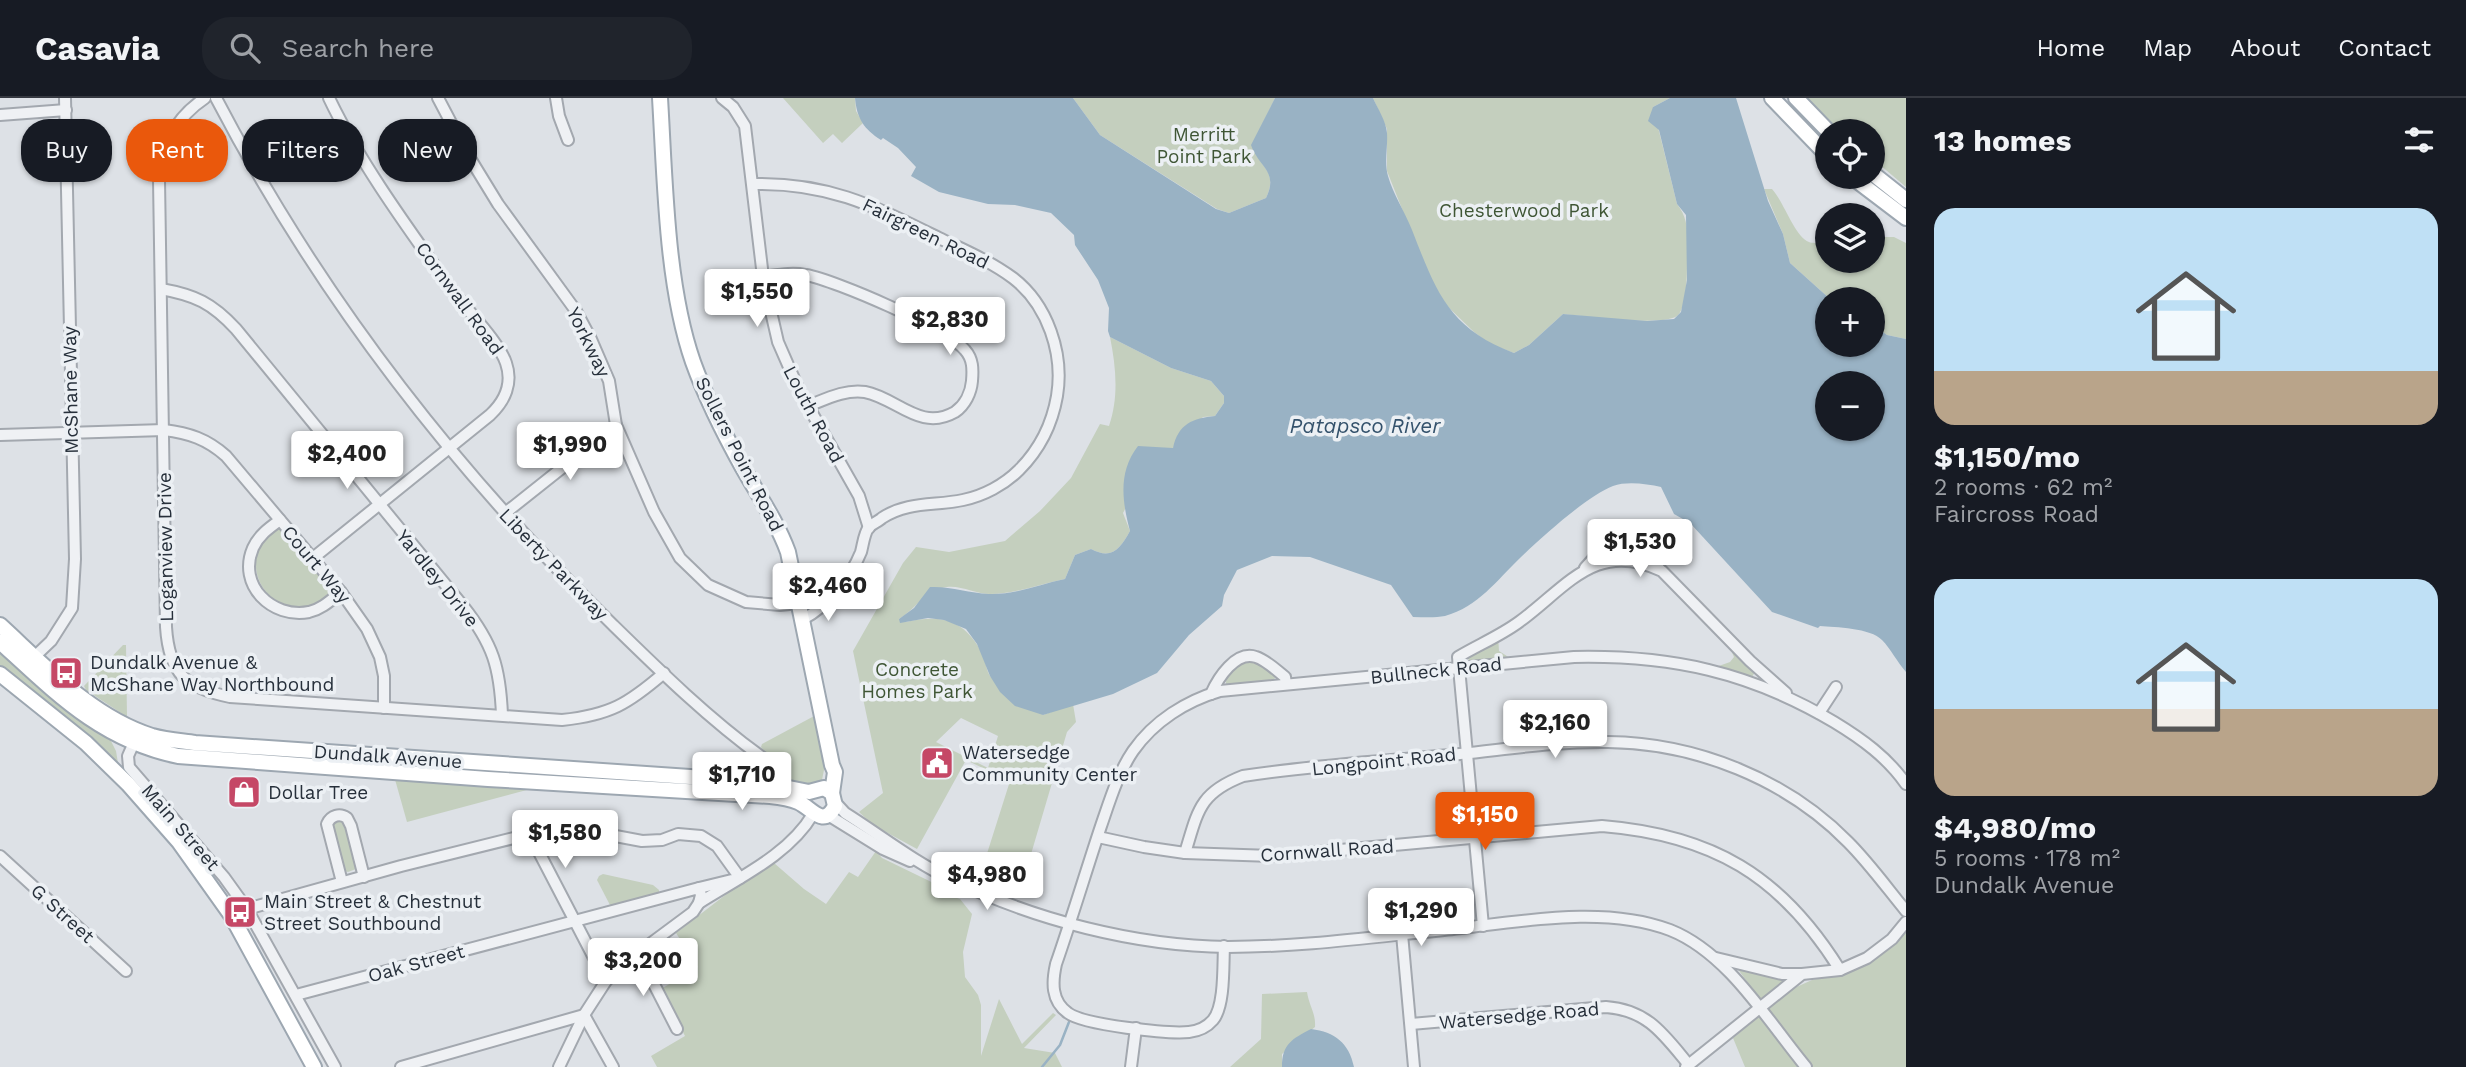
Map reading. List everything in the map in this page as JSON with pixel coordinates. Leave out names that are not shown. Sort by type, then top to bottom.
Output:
[{"type":"main road","name":"Sollers Point Road","points":[[660,98],[664,170],[676,286],[693,360],[730,442],[783,540],[800,604],[832,765],[825,783],[826,798]]},
{"type":"main road","points":[[1772,98],[1815,143]]},
{"type":"main road","points":[[1796,98],[1816,119]]},
{"type":"main road","points":[[1885,183],[1906,200]]},
{"type":"main road","points":[[1868,189],[1906,218]]},
{"type":"main road","name":"Dundalk Avenue","points":[[0,625],[68,704],[86,717],[136,737],[155,736],[195,743],[769,790],[826,798],[820,816],[801,803],[769,790]]},
{"type":"main road","name":"Dundalk Avenue","points":[[0,642],[30,661]]},
{"type":"main road","points":[[0,674],[86,743],[128,784],[179,842],[231,915],[314,1067]]},
{"type":"main road","points":[[811,811],[807,802],[826,798]]},
{"type":"street","name":"McShane Way","points":[[30,661],[51,641],[72,608],[75,559],[65,98]]},
{"type":"street","name":"Loganview Drive","points":[[205,98],[176,124],[168,136],[160,162],[167,645],[180,674],[191,685],[205,692],[230,697],[562,720],[600,715],[635,698],[664,673]]},
{"type":"street","name":"Liberty Parkway","points":[[216,98],[244,151],[320,274],[448,448],[504,514],[564,577],[664,673],[763,758],[768,765],[769,790]]},
{"type":"street","name":"Cornwall Road","points":[[313,558],[499,406],[506,396],[508,384],[507,364],[502,353],[454,293],[394,207],[329,98]]},
{"type":"street","name":"Yorkway","points":[[438,98],[498,204],[581,319],[609,381],[615,425],[669,542],[689,569],[708,585],[736,599],[780,606],[800,604]]},
{"type":"street","points":[[556,98],[568,140]]},
{"type":"street","name":"Louth Road","points":[[722,98],[733,107],[745,126],[764,277],[778,342],[808,406],[859,496],[869,528]]},
{"type":"street","points":[[0,115],[66,110]]},
{"type":"street","name":"Fairgreen Road","points":[[753,184],[790,185],[841,194],[905,220],[970,252],[1026,290],[1041,311],[1056,347],[1059,375],[1051,421],[1038,448],[1017,472],[990,491],[977,496],[965,500],[902,507],[869,528]]},
{"type":"street","points":[[764,277],[804,274],[849,288],[948,337],[961,346],[971,359],[973,377],[968,396],[957,411],[947,415],[922,418],[864,392],[837,395],[808,406]]},
{"type":"street","name":"Yardley Drive","points":[[161,289],[187,294],[222,314],[479,627],[498,669],[502,715]]},
{"type":"street","points":[[504,514],[615,425]]},
{"type":"street","name":"Court Way","points":[[0,435],[164,430],[186,433],[214,446],[226,456],[313,558],[367,629],[380,657],[384,676],[384,708]]},
{"type":"street","points":[[280,520],[264,533],[251,554],[251,574],[262,597],[276,609],[301,613],[318,609],[341,592]]},
{"type":"street","points":[[803,619],[816,612],[852,570],[869,528]]},
{"type":"street","points":[[1483,926],[1458,657],[1518,623],[1585,568],[1608,542],[1625,535],[1641,544],[1662,571],[1735,646],[1791,698]]},
{"type":"street","points":[[1585,568],[1620,561],[1648,564],[1662,571]]},
{"type":"street","points":[[800,604],[830,597]]},
{"type":"street","points":[[1210,694],[1231,666],[1246,656],[1258,657],[1273,667],[1285,677],[1286,684]]},
{"type":"street","name":"Bullneck Road","points":[[1224,946],[1218,1012],[1208,1025],[1197,1031],[1136,1028],[1079,1019],[1068,1013],[1056,999],[1053,979],[1070,923],[1115,788],[1133,752],[1160,722],[1178,709],[1210,694],[1233,689],[1574,657],[1642,658],[1713,670],[1791,698],[1858,736],[1885,758],[1906,784]]},
{"type":"street","points":[[1819,713],[1836,687]]},
{"type":"street","name":"Main Street","points":[[136,737],[128,757],[129,767],[224,877],[247,909],[335,1067]]},
{"type":"street","name":"Longpoint Road","points":[[1185,853],[1205,799],[1221,785],[1243,776],[1574,743],[1609,742],[1668,748],[1719,761],[1767,783],[1827,823],[1847,841],[1906,911]]},
{"type":"street","name":"Dundalk Avenue","points":[[826,798],[883,849],[905,860],[919,863],[985,894],[1070,923],[1139,937],[1224,946],[1294,944],[1561,919],[1620,918],[1672,931],[1696,943],[1716,958],[1806,1067]]},
{"type":"street","points":[[699,903],[740,878],[794,839],[811,811]]},
{"type":"street","points":[[342,882],[327,824],[332,817],[338,815],[347,818],[351,826],[364,877]]},
{"type":"street","name":"Cornwall Road","points":[[1098,836],[1185,853],[1274,856],[1602,826],[1653,832],[1687,841],[1730,859],[1768,885],[1796,911],[1840,970]]},
{"type":"street","points":[[247,909],[528,833],[568,829],[651,841],[678,834],[696,835],[717,846],[740,878]]},
{"type":"street","points":[[528,833],[606,981]]},
{"type":"street","name":"G Street","points":[[0,856],[126,971]]},
{"type":"street","name":"Oak Street","points":[[296,995],[740,878]]},
{"type":"street","points":[[559,1067],[584,1015],[606,981],[693,912],[701,895],[699,888]]},
{"type":"street","points":[[1716,958],[1783,974],[1840,970],[1882,948],[1906,922]]},
{"type":"street","points":[[1402,934],[1414,1067]]},
{"type":"street","points":[[638,953],[677,1029]]},
{"type":"street","points":[[1687,1066],[1802,974]]},
{"type":"street","name":"Watersedge Road","points":[[1411,1024],[1606,1007],[1622,1008],[1640,1015],[1660,1029],[1687,1066]]},
{"type":"street","points":[[401,1067],[584,1015]]},
{"type":"street","points":[[584,1015],[613,1067]]},
{"type":"street","points":[[1131,1067],[1136,1028]]},
{"type":"green space","points":[[783,98],[855,98],[856,111],[863,123],[842,143],[833,134],[823,143]]},
{"type":"green space","name":"Merritt Point Park","points":[[1073,98],[1275,98],[1252,145],[1269,175],[1266,198],[1229,213],[1217,209],[1100,135]]},
{"type":"green space","name":"Chesterwood Park","points":[[1373,98],[1670,98],[1653,107],[1677,204],[1687,230],[1686,288],[1679,314],[1672,318],[1644,321],[1563,314],[1529,345],[1514,353],[1490,344],[1445,304],[1427,272],[1387,171],[1387,129]]},
{"type":"green space","points":[[1808,98],[1906,98],[1906,187],[1885,169],[1885,119],[1828,119]]},
{"type":"green space","points":[[1764,189],[1772,189],[1799,233],[1804,239],[1815,243],[1815,273],[1885,273],[1885,237],[1894,237],[1906,243],[1906,339],[1885,334],[1885,287],[1817,287],[1790,263],[1783,234]]},
{"type":"green space","name":"Concrete Homes Park","points":[[1110,337],[1171,368],[1211,381],[1224,396],[1224,403],[1215,416],[1203,417],[1173,448],[1157,448],[1123,513],[1130,531],[1123,543],[1110,553],[1091,549],[1075,555],[1065,579],[1018,591],[985,594],[963,588],[939,589],[899,619],[906,622],[942,620],[960,627],[976,643],[990,676],[1043,715],[1073,704],[1076,722],[1067,732],[1029,861],[1023,859],[1010,897],[978,882],[1010,781],[966,760],[917,849],[873,825],[859,812],[883,793],[853,651],[903,563],[916,547],[949,552],[1005,541],[1040,511],[1071,478],[1100,424],[1109,426],[1115,393]],"holes":[[[961,718],[998,736],[988,768],[936,742]]]},
{"type":"green space","points":[[279,526],[332,588],[324,599],[313,606],[300,608],[274,599],[257,576],[256,559],[260,543]]},
{"type":"green space","points":[[1621,539],[1639,546],[1645,555],[1643,559],[1606,557],[1604,554],[1610,546]]},
{"type":"green space","points":[[1498,636],[1499,651],[1510,658],[1472,663],[1468,659],[1467,655]]},
{"type":"green space","points":[[1728,643],[1755,672],[1752,677],[1716,667],[1730,662],[1734,657]]},
{"type":"green space","points":[[126,645],[127,717],[84,686]]},
{"type":"green space","points":[[0,652],[81,721],[110,739],[118,763],[0,665]]},
{"type":"green space","points":[[1249,660],[1258,662],[1275,674],[1275,678],[1272,681],[1226,684],[1230,672]]},
{"type":"green space","points":[[816,715],[826,760],[822,780],[813,787],[777,781],[774,763],[761,747],[762,744]]},
{"type":"green space","points":[[179,749],[760,786],[759,791],[177,751]]},
{"type":"green space","points":[[394,776],[538,787],[407,822]]},
{"type":"green space","points":[[337,818],[345,821],[357,863],[356,869],[348,872],[341,870],[331,820]]},
{"type":"green space","points":[[876,851],[882,858],[952,892],[951,896],[960,899],[972,914],[963,952],[965,977],[978,995],[981,1005],[981,1056],[999,999],[1022,1044],[1053,1013],[1056,1015],[1024,1048],[1055,1053],[1062,1067],[657,1067],[651,1056],[685,1036],[661,989],[698,967],[676,933],[746,879],[774,863],[826,904],[849,872],[858,877]]},
{"type":"green space","points":[[603,874],[653,885],[659,890],[659,894],[611,907],[597,880]]},
{"type":"green space","points":[[1906,931],[1906,1067],[1745,1067],[1733,1038],[1792,989],[1874,960]]},
{"type":"green space","points":[[1737,968],[1787,979],[1763,998],[1759,998]]},
{"type":"green space","points":[[1307,992],[1315,1027],[1282,1054],[1282,1067],[1230,1067],[1261,1039],[1262,994]]},
{"type":"water","name":"Patapsco River","points":[[855,98],[1073,98],[1100,135],[1216,209],[1229,213],[1266,198],[1269,175],[1251,145],[1275,98],[1373,98],[1386,129],[1386,166],[1390,183],[1437,289],[1459,319],[1474,332],[1514,353],[1529,345],[1563,314],[1647,321],[1674,319],[1681,312],[1687,280],[1686,215],[1677,204],[1659,130],[1648,121],[1653,107],[1670,98],[1736,98],[1768,201],[1783,234],[1790,263],[1817,287],[1815,357],[1885,357],[1885,334],[1906,339],[1906,672],[1877,636],[1853,629],[1818,628],[1772,612],[1690,523],[1674,514],[1661,487],[1631,483],[1619,484],[1602,491],[1578,508],[1529,549],[1486,592],[1457,612],[1441,617],[1413,617],[1391,585],[1310,557],[1272,556],[1237,570],[1224,595],[1222,606],[1189,635],[1157,673],[1113,694],[1043,715],[1015,706],[1000,692],[990,676],[977,644],[966,629],[944,620],[928,618],[900,623],[899,619],[914,608],[930,587],[989,594],[1018,591],[1065,579],[1075,555],[1091,549],[1105,553],[1115,551],[1130,531],[1124,498],[1125,476],[1127,466],[1138,446],[1173,448],[1179,433],[1188,424],[1200,418],[1215,416],[1224,403],[1224,396],[1211,381],[1171,368],[1110,337],[1109,308],[1098,280],[1075,245],[1074,235],[1051,213],[1015,205],[988,204],[939,192],[911,176],[916,167],[898,148],[870,132],[860,118]]},
{"type":"water","points":[[1311,1029],[1340,1040],[1349,1051],[1354,1067],[1282,1067],[1282,1059],[1289,1043]]},
{"type":"waterway","points":[[1042,1067],[1060,1045],[1069,1022]]},
{"type":"place","name":"Dundalk Avenue & McShane Way Northbound","points":[[66,673]]},
{"type":"place","name":"Watersedge Community Center","points":[[937,763]]},
{"type":"place","name":"Dollar Tree","points":[[244,792]]},
{"type":"place","name":"Main Street & Chestnut Street Southbound","points":[[240,912]]}]
